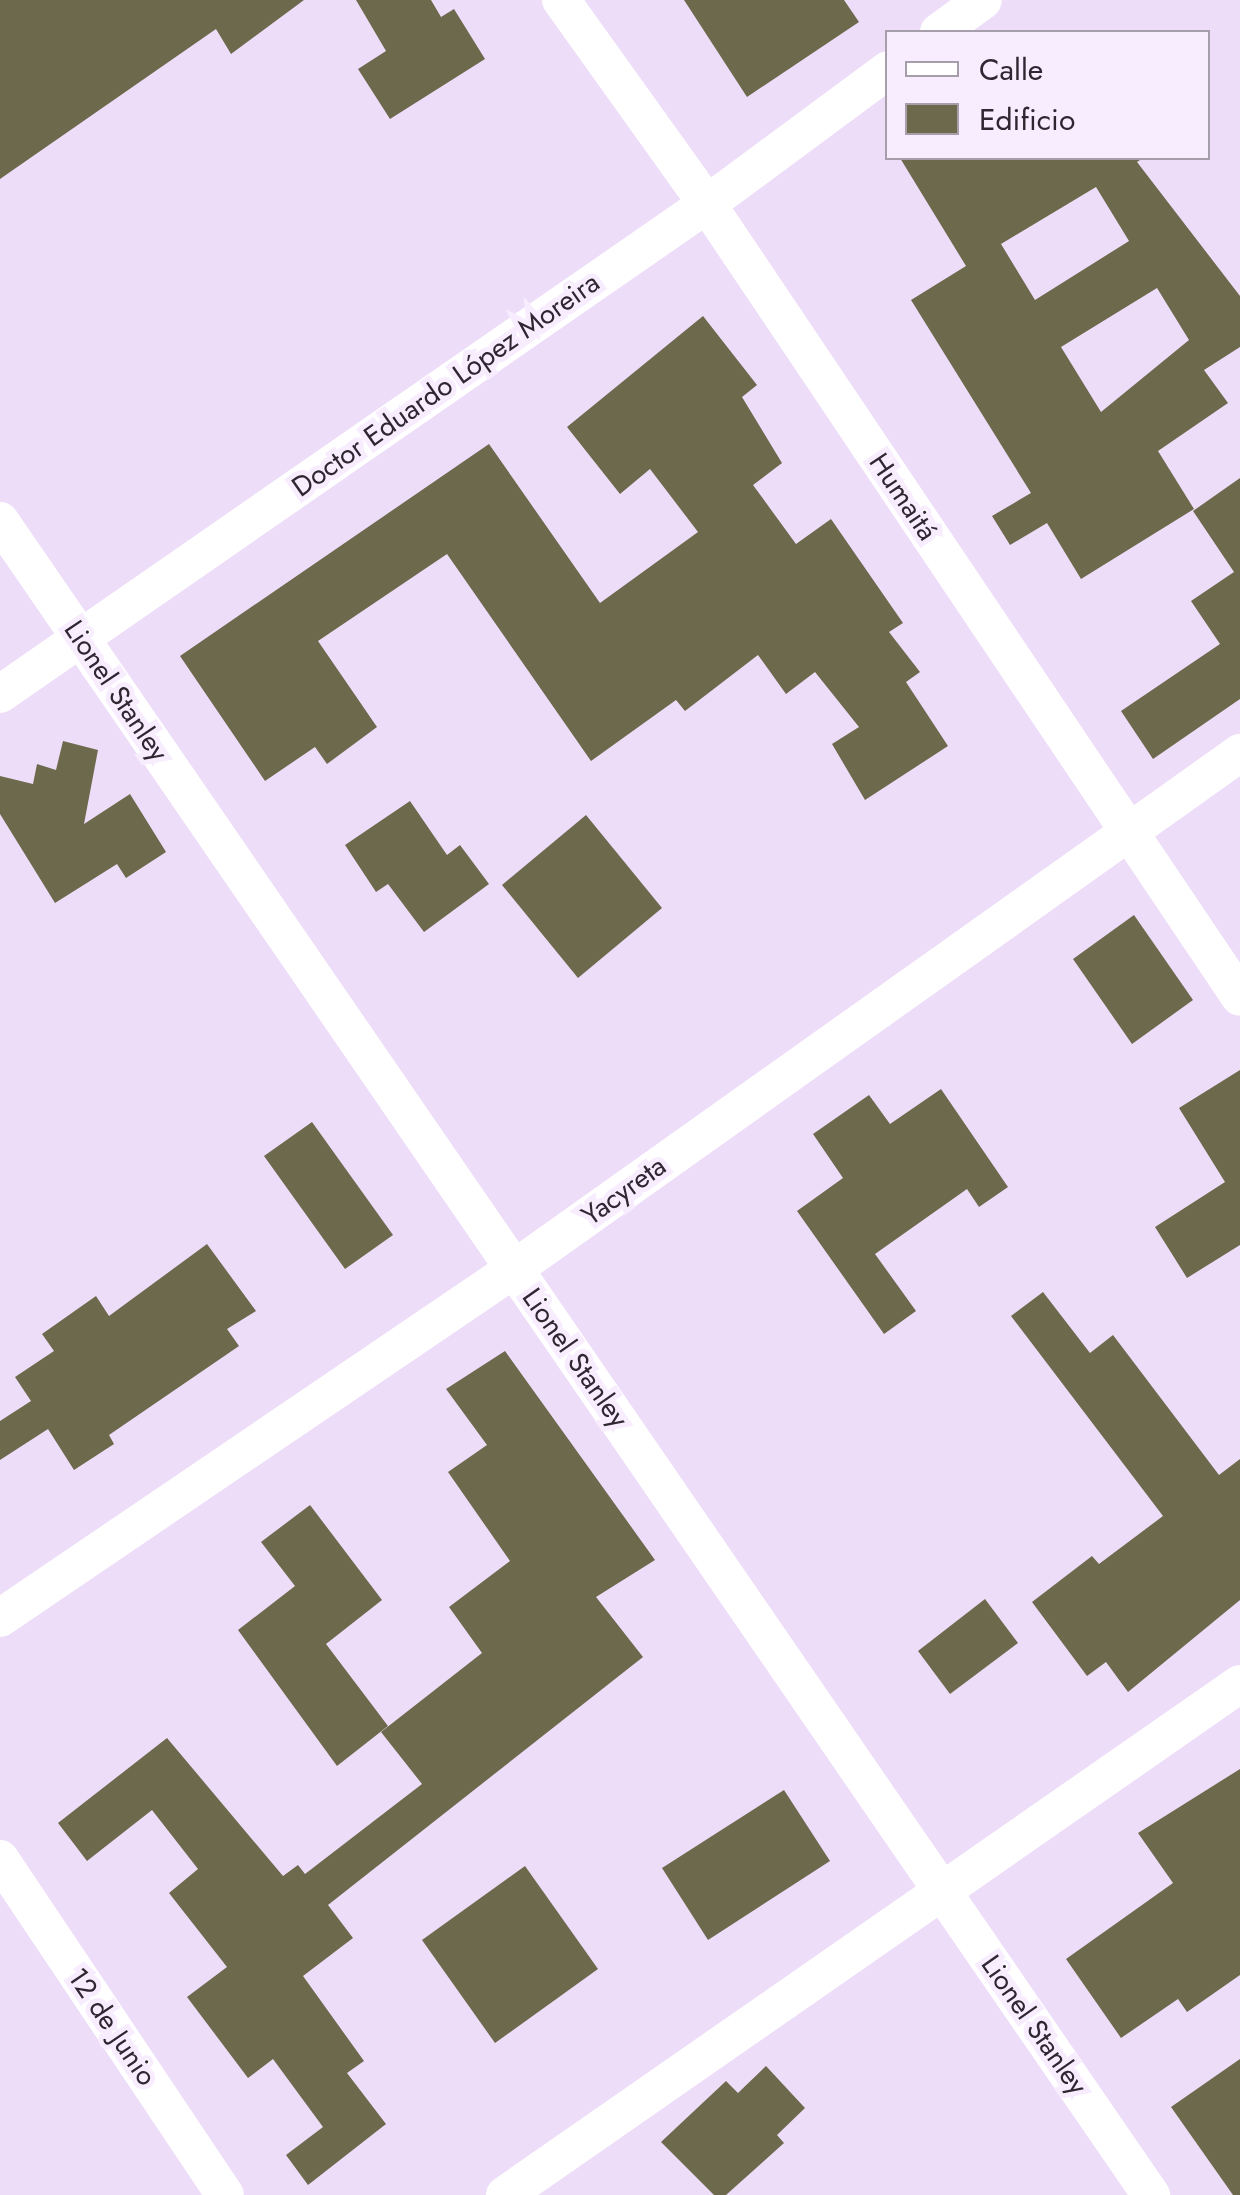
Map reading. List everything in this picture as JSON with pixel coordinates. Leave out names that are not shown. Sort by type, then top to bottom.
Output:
[{"type":"street","name":"Humaitá","points":[[560,0],[707,204],[1240,998]]},
{"type":"street","points":[[942,30],[983,0]]},
{"type":"street","name":"Doctor Eduardo López Moreira","points":[[0,694],[707,204],[885,72]]},
{"type":"street","name":"Lionel Stanley","points":[[0,521],[1151,2195]]},
{"type":"street","name":"Yacyreta","points":[[0,1618],[514,1269],[1240,753]]},
{"type":"street","points":[[505,2195],[1240,1684]]},
{"type":"street","name":"12 de Junio","points":[[0,1858],[225,2195]]},
{"type":"building","points":[[0,0],[304,0],[231,54],[216,29],[0,179]]},
{"type":"building","points":[[356,0],[431,0],[441,17],[454,9],[485,59],[390,119],[358,69],[386,51]]},
{"type":"building","points":[[684,0],[844,0],[859,22],[747,97]]},
{"type":"building","points":[[901,160],[1140,160],[1137,162],[1240,296],[1240,347],[1204,370],[1228,403],[1158,451],[1194,509],[1081,579],[1047,523],[1010,545],[992,516],[1031,493],[911,300],[966,266]],"holes":[[[1096,187],[1129,241],[1035,300],[1001,244]],[[1157,288],[1189,340],[1101,412],[1061,347]]]},
{"type":"building","points":[[703,316],[757,385],[742,397],[782,463],[753,485],[796,544],[831,519],[903,623],[889,632],[920,672],[906,682],[948,746],[865,800],[832,744],[859,727],[815,672],[786,694],[758,655],[685,711],[676,700],[591,761],[447,554],[318,641],[377,727],[327,764],[315,747],[265,781],[180,656],[489,444],[600,603],[698,532],[650,469],[620,494],[567,427]]},
{"type":"building","points":[[1240,478],[1240,699],[1153,759],[1121,711],[1220,644],[1191,601],[1234,572],[1193,511]]},
{"type":"building","points":[[63,741],[98,750],[84,824],[130,794],[166,852],[126,878],[117,864],[55,903],[0,814],[0,776],[33,784],[37,764],[56,770]]},
{"type":"building","points":[[410,801],[447,855],[460,845],[489,884],[424,932],[388,884],[376,892],[345,845]]},
{"type":"building","points":[[586,815],[662,908],[578,978],[502,885]]},
{"type":"building","points":[[1134,915],[1193,1000],[1132,1044],[1073,959]]},
{"type":"building","points":[[1240,1070],[1240,1245],[1187,1278],[1155,1227],[1225,1182],[1179,1108]]},
{"type":"building","points":[[941,1089],[1008,1187],[979,1207],[967,1189],[875,1254],[916,1311],[884,1334],[797,1211],[843,1178],[813,1134],[869,1095],[890,1124]]},
{"type":"building","points":[[312,1122],[393,1235],[345,1269],[264,1156]]},
{"type":"building","points":[[207,1244],[256,1311],[227,1329],[239,1346],[109,1435],[114,1444],[74,1470],[48,1429],[0,1460],[0,1421],[31,1401],[15,1377],[54,1351],[42,1334],[96,1296],[109,1316]]},
{"type":"building","points":[[1043,1292],[1090,1353],[1113,1335],[1219,1475],[1240,1459],[1240,1600],[1128,1692],[1106,1662],[1087,1676],[1032,1602],[1092,1556],[1099,1564],[1163,1516],[1011,1316]]},
{"type":"building","points":[[505,1351],[655,1560],[596,1597],[643,1657],[328,1905],[353,1938],[303,1976],[364,2061],[347,2073],[386,2124],[308,2185],[286,2155],[323,2127],[273,2059],[248,2078],[187,1997],[227,1967],[169,1893],[198,1869],[152,1810],[87,1861],[58,1823],[167,1738],[283,1876],[298,1865],[305,1874],[422,1784],[381,1732],[482,1653],[449,1607],[510,1561],[448,1472],[487,1445],[446,1389]]},
{"type":"building","points":[[310,1505],[382,1600],[326,1644],[388,1726],[337,1766],[238,1630],[295,1586],[261,1542]]},
{"type":"building","points":[[985,1599],[1018,1643],[950,1694],[918,1651]]},
{"type":"building","points":[[1240,1769],[1240,1975],[1187,2012],[1178,1999],[1121,2038],[1066,1959],[1173,1883],[1138,1833]]},
{"type":"building","points":[[784,1790],[830,1861],[708,1940],[662,1868]]},
{"type":"building","points":[[525,1866],[598,1969],[495,2043],[422,1940]]},
{"type":"building","points":[[1240,2059],[1240,2195],[1233,2195],[1171,2107]]},
{"type":"building","points":[[766,2066],[805,2108],[777,2135],[784,2143],[726,2195],[714,2195],[661,2142],[726,2081],[738,2093]]}]
